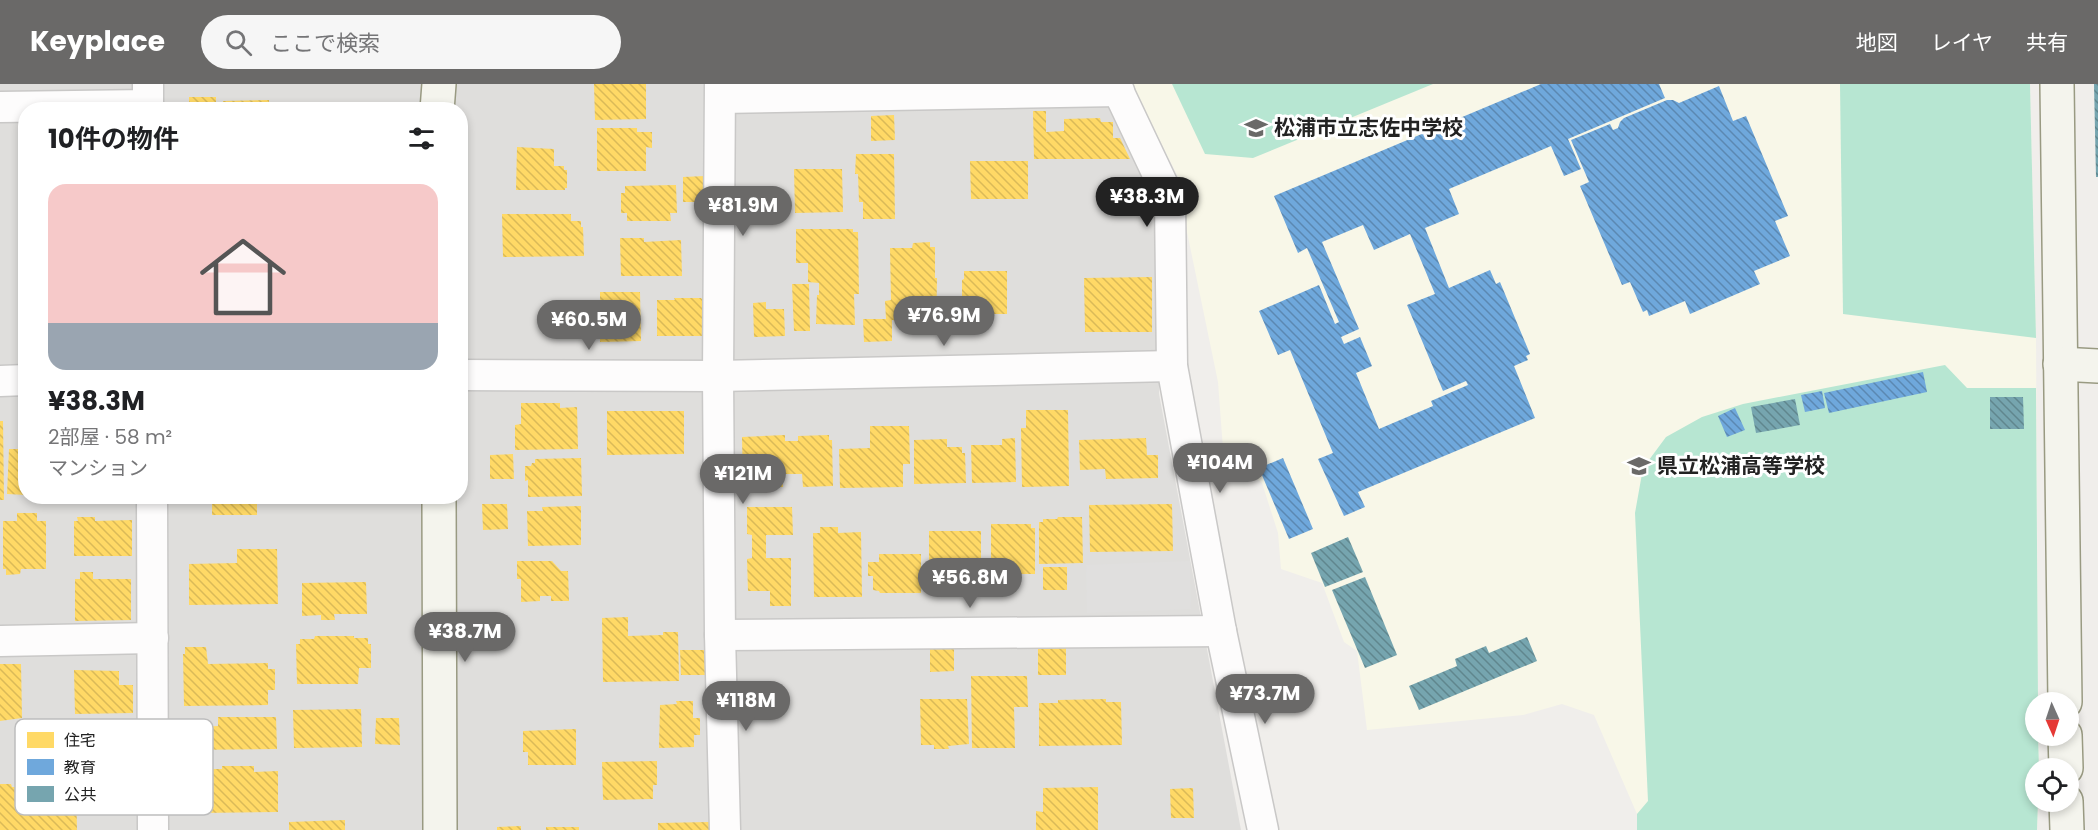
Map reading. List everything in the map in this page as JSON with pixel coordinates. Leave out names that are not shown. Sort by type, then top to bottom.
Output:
[{"type":"street","points":[[148,84],[148,102]]},
{"type":"street","points":[[438,102],[439,84]]},
{"type":"street","points":[[2057,84],[2065,692]]},
{"type":"street","points":[[725,830],[720,635],[718,376],[720,91],[1117,88],[1170,200],[1172,366],[1221,631],[1263,830]]},
{"type":"street","points":[[0,107],[18,107]]},
{"type":"street","points":[[2060,364],[2098,366]]},
{"type":"street","points":[[468,375],[718,376],[1172,366]]},
{"type":"street","points":[[0,381],[18,381]]},
{"type":"street","points":[[152,504],[153,719]]},
{"type":"street","points":[[439,504],[440,830]]},
{"type":"street","points":[[720,635],[1221,631]]},
{"type":"street","points":[[0,640],[153,638]]},
{"type":"street","points":[[2066,812],[2067,830]]},
{"type":"shaded area","points":[[0,84],[1101,84],[1162,207],[1159,394],[1241,830],[0,830]]},
{"type":"shaded area","name":"県立松浦高等学校","points":[[1132,84],[2030,84],[2036,338],[2038,692],[2025,692],[2025,746],[2038,746],[2039,758],[2025,758],[2025,812],[2038,812],[2037,830],[1637,830],[1637,814],[1594,715],[1562,704],[1523,715],[1367,730],[1357,651],[1344,642],[1322,583],[1281,569],[1278,533],[1262,483],[1223,449],[1218,382],[1187,232],[1179,179]]},
{"type":"shaded area","points":[[1190,561],[1191,609],[1087,613],[1086,565]]},
{"type":"green space","points":[[1172,84],[1433,84],[1253,158],[1205,154]]},
{"type":"green space","points":[[1840,84],[2030,84],[2036,338],[1843,314]]},
{"type":"green space","points":[[1945,365],[1967,388],[2036,388],[2038,692],[2025,692],[2025,746],[2038,746],[2039,758],[2025,758],[2025,812],[2038,812],[2037,830],[1637,830],[1637,814],[1648,801],[1635,513],[1643,468],[1666,437],[1702,417],[1743,404]]},
{"type":"building: 住宅","points":[[594,84],[646,84],[646,119],[595,120]]},
{"type":"building: 住宅","points":[[189,97],[216,97],[216,102],[189,102]]},
{"type":"building: 住宅","points":[[269,100],[269,102],[223,102]]},
{"type":"building: 住宅","points":[[1033,111],[1046,111],[1046,132],[1064,131],[1064,119],[1100,118],[1101,122],[1113,122],[1113,138],[1120,138],[1130,159],[1034,159]]},
{"type":"building: 住宅","points":[[894,115],[895,140],[871,141],[871,116]]},
{"type":"building: 住宅","points":[[597,128],[637,128],[637,132],[652,132],[652,148],[646,147],[646,171],[597,171]]},
{"type":"building: 住宅","points":[[517,147],[554,149],[554,166],[564,166],[564,170],[567,170],[567,188],[565,190],[516,190]]},
{"type":"building: 住宅","points":[[856,154],[894,154],[895,219],[863,219],[863,202],[859,202],[858,174],[855,174]]},
{"type":"building: 住宅","points":[[970,161],[1028,161],[1028,199],[971,199]]},
{"type":"building: 住宅","points":[[794,169],[842,169],[843,212],[795,213]]},
{"type":"building: 住宅","points":[[705,176],[705,202],[683,202],[683,177]]},
{"type":"building: 住宅","points":[[676,185],[677,213],[670,213],[671,221],[627,221],[627,213],[621,213],[621,193],[625,193],[625,186]]},
{"type":"building: 住宅","points":[[502,214],[571,214],[571,221],[581,221],[581,227],[583,227],[584,256],[503,257]]},
{"type":"building: 住宅","points":[[796,229],[853,229],[853,232],[858,232],[859,294],[854,294],[855,325],[816,324],[819,283],[808,282],[808,263],[796,263]]},
{"type":"building: 住宅","points":[[620,238],[644,238],[644,242],[681,240],[682,276],[621,276]]},
{"type":"building: 住宅","points":[[930,242],[930,247],[935,247],[935,278],[937,278],[936,335],[914,335],[913,328],[900,328],[900,321],[892,320],[892,341],[864,342],[863,319],[886,319],[885,301],[891,300],[890,248],[912,248],[913,243]]},
{"type":"building: 住宅","points":[[964,271],[1007,271],[1007,314],[962,314]]},
{"type":"building: 住宅","points":[[1152,277],[1152,332],[1085,332],[1084,278]]},
{"type":"building: 住宅","points":[[792,284],[809,284],[810,331],[794,331]]},
{"type":"building: 住宅","points":[[600,292],[640,292],[641,341],[600,342]]},
{"type":"building: 住宅","points":[[674,298],[701,298],[703,300],[703,336],[657,336],[657,300],[675,300]]},
{"type":"building: 住宅","points":[[766,302],[766,309],[784,309],[785,336],[754,337],[753,303]]},
{"type":"building: 住宅","points":[[521,403],[560,403],[560,408],[577,407],[578,449],[515,450],[515,425],[521,424]]},
{"type":"building: 住宅","points":[[1026,410],[1068,410],[1069,486],[1022,487],[1021,428],[1026,428]]},
{"type":"building: 住宅","points":[[607,411],[684,411],[684,454],[607,455]]},
{"type":"building: 住宅","points":[[0,421],[3,421],[4,500],[0,500]]},
{"type":"building: 住宅","points":[[870,426],[909,426],[910,464],[903,464],[903,487],[840,488],[839,449],[870,448]]},
{"type":"building: 住宅","points":[[785,435],[785,441],[798,441],[798,436],[829,435],[829,440],[832,440],[833,486],[803,487],[802,474],[782,474],[783,487],[743,488],[742,437]]},
{"type":"building: 住宅","points":[[1015,438],[1016,482],[972,483],[971,445],[1002,445],[1002,439]]},
{"type":"building: 住宅","points":[[1146,438],[1147,455],[1158,455],[1158,478],[1106,479],[1105,469],[1080,470],[1079,440]]},
{"type":"building: 住宅","points":[[947,439],[947,447],[962,447],[962,453],[965,453],[966,483],[914,484],[914,440]]},
{"type":"building: 住宅","points":[[9,449],[18,449],[18,495],[7,494]]},
{"type":"building: 住宅","points":[[513,454],[514,479],[490,479],[490,455]]},
{"type":"building: 住宅","points":[[581,458],[582,496],[528,497],[525,466],[531,466],[535,463],[535,459]]},
{"type":"building: 住宅","points":[[212,504],[257,504],[257,515],[212,515]]},
{"type":"building: 住宅","points":[[482,504],[507,504],[508,529],[483,530]]},
{"type":"building: 住宅","points":[[1172,504],[1173,551],[1090,552],[1089,505]]},
{"type":"building: 住宅","points":[[581,506],[581,545],[528,546],[527,511],[543,511],[542,507]]},
{"type":"building: 住宅","points":[[747,507],[792,507],[793,535],[766,535],[766,558],[791,558],[791,606],[770,606],[770,591],[748,591],[747,559],[752,558],[752,535],[747,534]]},
{"type":"building: 住宅","points":[[17,513],[37,513],[37,521],[46,521],[46,569],[21,569],[20,574],[6,575],[6,569],[3,569],[3,521],[17,521]]},
{"type":"building: 住宅","points":[[77,517],[95,517],[95,521],[132,520],[132,556],[74,556],[74,521],[78,521]]},
{"type":"building: 住宅","points":[[1058,517],[1082,517],[1083,563],[1039,564],[1039,522],[1043,522],[1043,519],[1057,519]]},
{"type":"building: 住宅","points":[[991,524],[1031,524],[1031,528],[1035,528],[1035,574],[991,574]]},
{"type":"building: 住宅","points":[[820,527],[838,527],[838,533],[861,532],[862,597],[814,597],[813,533],[820,533]]},
{"type":"building: 住宅","points":[[929,531],[981,531],[981,568],[943,569],[944,577],[929,577]]},
{"type":"building: 住宅","points":[[237,549],[277,549],[278,604],[189,605],[189,564],[237,563]]},
{"type":"building: 住宅","points":[[879,554],[921,554],[921,593],[880,593],[873,590],[873,576],[868,576],[868,562],[879,562]]},
{"type":"building: 住宅","points":[[517,561],[552,561],[561,571],[568,571],[569,601],[551,601],[551,596],[540,596],[540,601],[521,602],[521,579],[517,579]]},
{"type":"building: 住宅","points":[[1043,567],[1067,567],[1067,590],[1043,590]]},
{"type":"building: 住宅","points":[[80,572],[93,572],[93,579],[131,579],[131,620],[75,621],[75,579],[80,579]]},
{"type":"building: 住宅","points":[[366,582],[367,614],[334,614],[335,620],[321,620],[321,615],[302,616],[302,583]]},
{"type":"building: 住宅","points":[[628,617],[628,636],[678,632],[679,681],[603,682],[602,618]]},
{"type":"building: 住宅","points":[[315,636],[368,638],[368,644],[371,644],[371,668],[359,668],[358,684],[297,684],[296,644],[300,644],[300,639],[314,639]]},
{"type":"building: 住宅","points":[[185,647],[206,647],[208,664],[268,663],[268,669],[275,669],[275,690],[268,690],[268,705],[184,706],[183,654],[185,654]]},
{"type":"building: 住宅","points":[[954,647],[954,671],[930,672],[930,648]]},
{"type":"building: 住宅","points":[[1038,647],[1066,647],[1066,675],[1038,675]]},
{"type":"building: 住宅","points":[[680,650],[706,650],[706,675],[681,675]]},
{"type":"building: 住宅","points":[[0,664],[21,664],[22,718],[0,721]]},
{"type":"building: 住宅","points":[[74,670],[119,671],[119,685],[133,685],[133,713],[75,714]]},
{"type":"building: 住宅","points":[[971,676],[1027,676],[1028,707],[1014,707],[1015,748],[972,748]]},
{"type":"building: 住宅","points":[[920,699],[967,699],[969,744],[948,746],[949,749],[934,749],[934,745],[921,745]]},
{"type":"building: 住宅","points":[[1106,699],[1106,702],[1121,702],[1122,745],[1039,746],[1039,703],[1058,703],[1058,700]]},
{"type":"building: 住宅","points":[[676,701],[693,701],[693,718],[700,718],[700,735],[694,735],[694,747],[659,748],[660,705],[677,704]]},
{"type":"building: 住宅","points":[[361,709],[362,747],[294,748],[293,710]]},
{"type":"building: 住宅","points":[[218,717],[276,717],[277,749],[213,750],[213,726],[218,726]]},
{"type":"building: 住宅","points":[[376,718],[399,718],[400,745],[375,744]]},
{"type":"building: 住宅","points":[[576,729],[576,765],[528,765],[528,752],[523,752],[523,731]]},
{"type":"building: 住宅","points":[[657,761],[657,785],[653,785],[653,799],[603,800],[602,762]]},
{"type":"building: 住宅","points":[[222,766],[254,766],[254,772],[278,771],[278,812],[213,813],[213,769],[222,769]]},
{"type":"building: 住宅","points":[[0,784],[11,784],[15,787],[15,815],[77,815],[77,830],[0,830]]},
{"type":"building: 住宅","points":[[1098,787],[1098,830],[1036,830],[1036,811],[1043,812],[1043,788]]},
{"type":"building: 住宅","points":[[1193,788],[1194,818],[1171,818],[1170,789]]},
{"type":"building: 住宅","points":[[345,820],[345,830],[289,830],[289,822]]},
{"type":"building: 住宅","points":[[709,822],[709,830],[658,830],[658,823]]},
{"type":"building: 住宅","points":[[521,826],[521,830],[497,830],[497,827]]},
{"type":"building: 住宅","points":[[546,827],[579,827],[579,830],[546,830]]},
{"type":"building: 教育","points":[[1541,84],[1659,84],[1665,98],[1568,139],[1581,169],[1564,176],[1551,146],[1449,189],[1459,214],[1425,228],[1449,288],[1490,270],[1496,284],[1500,282],[1530,354],[1526,356],[1528,360],[1514,366],[1535,418],[1358,492],[1365,507],[1344,516],[1318,459],[1333,453],[1290,350],[1278,355],[1259,311],[1319,285],[1335,324],[1339,322],[1307,248],[1298,253],[1274,196]],"holes":[[[1363,225],[1374,250],[1410,234],[1435,294],[1407,305],[1443,391],[1466,381],[1468,385],[1431,401],[1433,406],[1379,429],[1356,373],[1372,366],[1360,337],[1344,344],[1341,337],[1359,329],[1322,242]]]},
{"type":"building: 教育","points":[[1719,86],[1733,121],[1746,116],[1788,216],[1775,221],[1790,256],[1754,271],[1760,284],[1690,314],[1685,301],[1649,316],[1647,310],[1643,312],[1630,282],[1622,285],[1580,186],[1589,182],[1571,140],[1610,124],[1613,130],[1618,128],[1624,118],[1667,100],[1679,103]]},
{"type":"building: 教育","points":[[1923,372],[1927,392],[1829,413],[1824,393]]},
{"type":"building: 教育","points":[[1822,391],[1825,408],[1805,412],[1801,395]]},
{"type":"building: 教育","points":[[1735,408],[1745,430],[1727,437],[1718,416]]},
{"type":"building: 教育","points":[[1283,458],[1313,529],[1289,539],[1259,468]]},
{"type":"building: 公共","points":[[2094,84],[2098,84],[2098,177],[2096,177]]},
{"type":"building: 公共","points":[[1990,397],[2023,397],[2024,429],[1990,429]]},
{"type":"building: 公共","points":[[1795,399],[1800,425],[1756,433],[1751,407]]},
{"type":"building: 公共","points":[[1348,537],[1363,572],[1325,587],[1311,553]]},
{"type":"building: 公共","points":[[1365,577],[1397,655],[1365,668],[1332,590]]},
{"type":"building: 公共","points":[[1527,637],[1537,661],[1419,710],[1409,686],[1457,666],[1455,659],[1486,646],[1489,653]]},
{"type":"place","name":"松浦市立志佐中学校","points":[[1256,128]]},
{"type":"place","name":"県立松浦高等学校","points":[[1639,466]]}]
